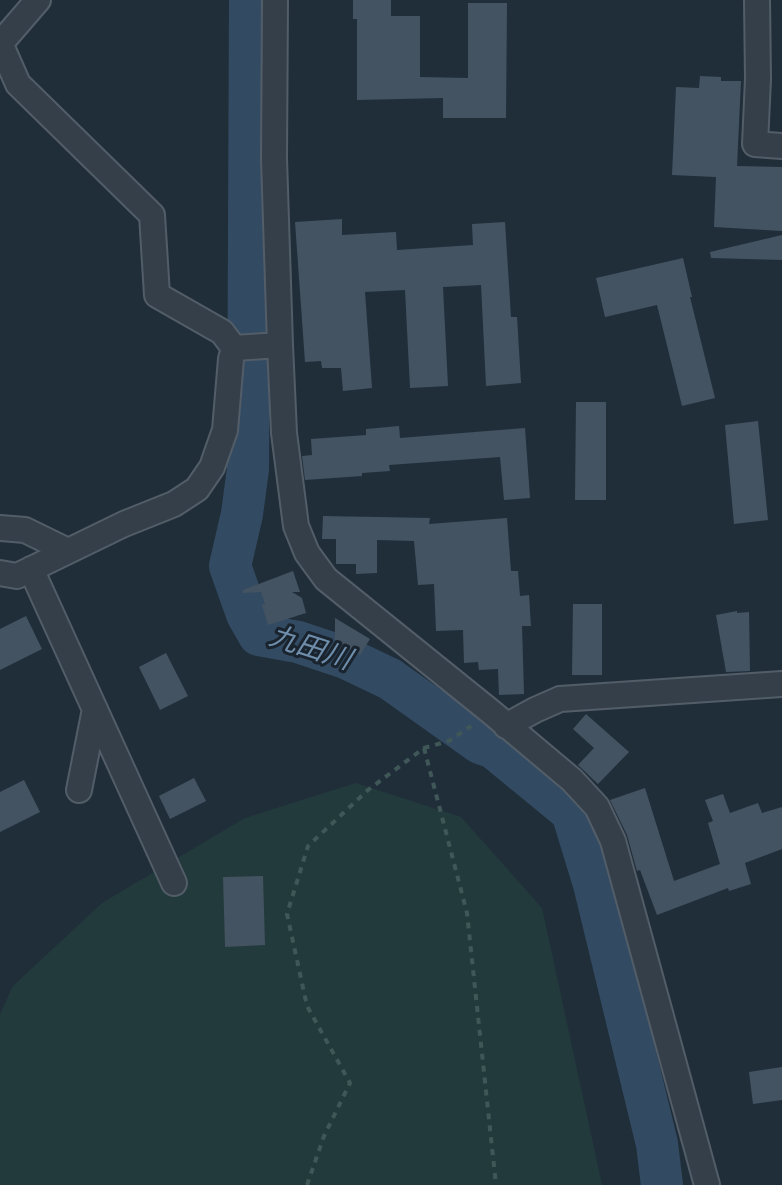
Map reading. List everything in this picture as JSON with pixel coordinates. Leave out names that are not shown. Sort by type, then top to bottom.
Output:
[{"type":"street","points":[[38,0],[0,44],[18,84],[152,215],[157,295],[222,332],[234,348]]},
{"type":"street","points":[[275,0],[274,159],[280,345],[284,433],[296,526],[307,553],[326,579],[572,780],[597,807],[613,841],[707,1185]]},
{"type":"street","points":[[757,0],[755,144],[782,146]]},
{"type":"street","points":[[234,348],[280,345]]},
{"type":"street","points":[[0,573],[17,576],[124,524],[174,504],[197,489],[212,467],[225,430],[234,348]]},
{"type":"street","points":[[0,528],[25,530],[68,551]]},
{"type":"street","points":[[31,569],[174,883]]},
{"type":"street","points":[[506,726],[560,699],[782,684]]},
{"type":"street","points":[[79,790],[95,709]]},
{"type":"path","points":[[307,1185],[324,1136],[350,1083],[307,1006],[287,914],[308,846],[368,790],[424,748],[449,741],[477,722]]},
{"type":"path","points":[[424,748],[467,913],[496,1185]]},
{"type":"green space","points":[[356,783],[461,817],[542,908],[602,1185],[0,1185],[0,1014],[13,986],[102,903],[245,818]]},
{"type":"building","points":[[353,0],[391,0],[391,16],[420,16],[420,77],[468,78],[468,3],[507,3],[506,118],[443,118],[443,98],[357,100],[357,19],[353,19]]},
{"type":"building","points":[[700,76],[721,77],[721,81],[741,81],[737,166],[782,167],[782,231],[714,227],[716,177],[672,175],[676,87],[699,88]]},
{"type":"building","points":[[342,219],[342,235],[396,232],[397,250],[473,245],[472,224],[505,222],[511,317],[517,317],[521,383],[486,386],[481,285],[443,287],[448,386],[410,388],[405,290],[365,292],[372,388],[343,391],[341,368],[322,368],[321,361],[305,362],[295,222]]},
{"type":"building","points":[[782,235],[782,260],[711,258],[710,252]]},
{"type":"building","points":[[683,258],[715,398],[682,406],[657,305],[605,317],[596,278]]},
{"type":"building","points":[[576,402],[606,402],[606,500],[575,500]]},
{"type":"building","points":[[758,421],[768,520],[734,524],[725,425]]},
{"type":"building","points":[[399,426],[400,438],[525,428],[530,498],[504,500],[500,457],[389,465],[390,471],[362,473],[362,476],[305,480],[302,456],[312,455],[311,439],[366,435],[366,429]]},
{"type":"building","points":[[323,516],[430,518],[429,524],[507,518],[511,571],[518,571],[520,596],[529,595],[531,626],[522,626],[524,694],[499,695],[498,669],[479,670],[478,662],[464,663],[463,630],[436,631],[434,584],[418,585],[414,541],[377,540],[377,573],[356,574],[356,564],[336,564],[336,539],[322,539]]},
{"type":"building","points":[[293,571],[300,592],[292,592],[302,598],[306,613],[268,625],[261,592],[243,593],[243,590]]},
{"type":"building","points":[[573,604],[602,604],[602,675],[572,675]]},
{"type":"building","points":[[749,612],[750,671],[726,672],[716,615]]},
{"type":"building","points":[[26,616],[42,649],[0,670],[0,629]]},
{"type":"building","points":[[335,618],[370,639],[360,655],[335,640]]},
{"type":"building","points":[[166,653],[188,696],[160,710],[139,667]]},
{"type":"building","points":[[586,714],[629,752],[598,784],[578,765],[594,748],[573,729]]},
{"type":"building","points":[[194,778],[206,801],[170,819],[159,796]]},
{"type":"building","points":[[24,780],[40,812],[0,832],[0,792]]},
{"type":"building","points":[[645,788],[674,881],[720,864],[708,823],[713,821],[705,800],[723,794],[730,813],[758,803],[762,813],[782,807],[782,849],[745,863],[751,884],[729,891],[728,888],[657,915],[640,870],[637,871],[627,835],[610,800]]},
{"type":"building","points":[[263,876],[265,945],[225,947],[223,877]]},
{"type":"building","points":[[782,1067],[782,1100],[753,1104],[749,1072]]},
{"type":"waterway","name":"九田川","points":[[250,0],[248,469],[230,566],[247,614],[259,635],[298,642],[346,658],[390,679],[480,743],[494,748],[572,812],[594,884],[657,1144],[662,1185]]}]
